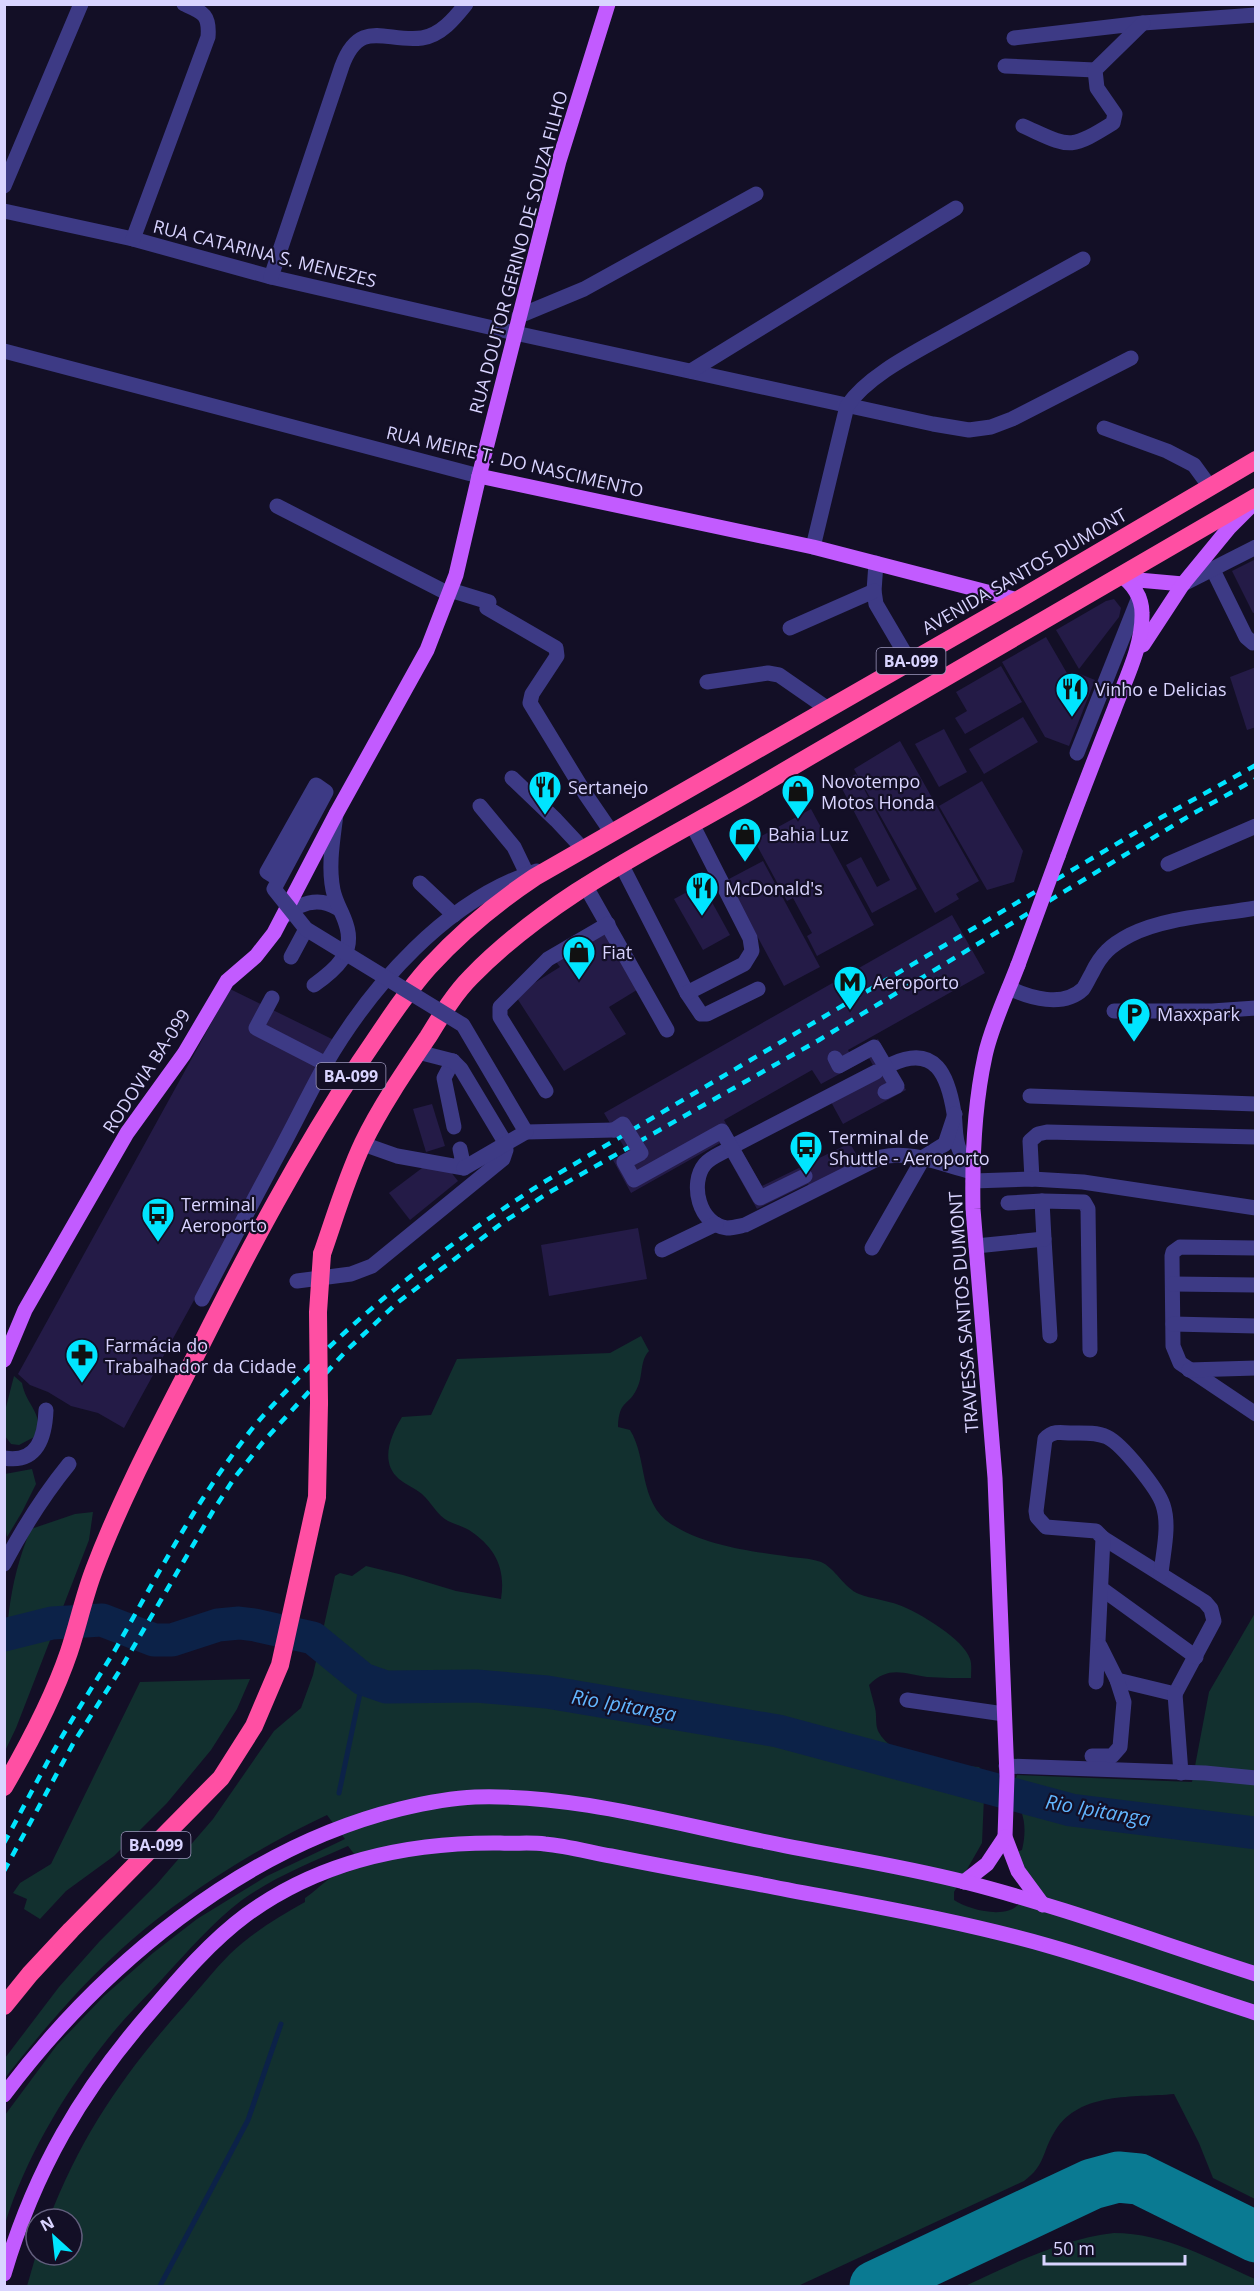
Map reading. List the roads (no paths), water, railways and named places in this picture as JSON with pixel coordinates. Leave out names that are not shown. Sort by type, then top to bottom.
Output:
[{"type":"highway","name":"AVENIDA SANTOS DUMONT","points":[[4,1787],[34,1735],[68,1654],[94,1570],[139,1468],[245,1257],[338,1096],[414,985],[448,947],[506,897],[560,864],[1256,460]]},
{"type":"highway","name":"BA-099","points":[[4,2006],[71,1930],[221,1778],[254,1726],[280,1665],[317,1497],[318,1312],[322,1254],[343,1192],[363,1144],[385,1103],[454,998],[470,978],[504,945],[585,885],[1256,499]]},
{"type":"main road","name":"RUA DOUTOR GERINO DE SOUZA FILHO","points":[[450,592],[559,161],[608,4]]},
{"type":"main road","name":"RUA MEIRE T. DO NASCIMENTO","points":[[479,476],[813,547],[1018,600]]},
{"type":"main road","name":"TRAVESSA SANTOS DUMONT","points":[[1131,666],[1155,624],[1183,584],[1228,528],[1256,499]]},
{"type":"main road","points":[[1124,577],[1183,584]]},
{"type":"main road","name":"TRAVESSA SANTOS DUMONT","points":[[1043,1905],[1018,1870],[1004,1832],[1006,1771],[995,1478],[976,1246],[973,1172],[978,1104],[985,1055],[1131,666],[1141,630],[1143,613],[1139,597],[1124,577]]},
{"type":"main road","name":"RODOVIA BA-099","points":[[4,1360],[25,1310],[127,1133],[184,1054],[227,981],[261,950],[282,918],[336,814],[427,650],[450,592]]},
{"type":"main road","points":[[4,2096],[49,2040],[97,1989],[175,1921],[279,1855],[333,1830],[375,1815],[432,1801],[475,1797],[557,1800],[964,1882],[1043,1905],[1256,1974]]},
{"type":"main road","points":[[964,1882],[987,1864],[1004,1832]]},
{"type":"main road","points":[[4,2274],[39,2177],[57,2141],[89,2090],[124,2041],[212,1944],[246,1915],[311,1876],[368,1856],[423,1847],[474,1843],[545,1844],[941,1919],[1050,1947],[1256,2013]]},
{"type":"street","points":[[4,186],[81,4]]},
{"type":"street","points":[[133,239],[208,36],[207,18],[199,11],[184,4]]},
{"type":"street","points":[[271,277],[342,66],[352,46],[375,34],[422,38],[434,34],[450,24],[466,4]]},
{"type":"street","points":[[1014,38],[1143,23],[1256,15]]},
{"type":"street","points":[[1005,66],[1095,70],[1143,23]]},
{"type":"street","points":[[1023,126],[1060,142],[1074,144],[1086,140],[1113,123],[1115,114],[1097,88],[1095,70]]},
{"type":"street","points":[[519,316],[584,289],[756,194]]},
{"type":"street","points":[[691,371],[956,208]]},
{"type":"street","name":"RUA CATARINA S. MENEZES","points":[[4,211],[133,239],[271,277],[515,333],[933,424],[979,430],[1012,419],[1131,358]]},
{"type":"street","points":[[813,547],[847,406],[860,390],[907,357],[1083,259]]},
{"type":"street","name":"RUA MEIRE T. DO NASCIMENTO","points":[[4,351],[479,476]]},
{"type":"street","points":[[1104,428],[1167,451],[1194,465],[1210,487]]},
{"type":"street","points":[[278,506],[450,592],[489,602],[487,608],[556,648],[557,656],[532,694],[530,703],[612,833]]},
{"type":"street","points":[[1183,584],[1256,547]]},
{"type":"street","points":[[876,563],[874,591],[876,604],[909,662]]},
{"type":"street","points":[[1213,570],[1246,637],[1253,643],[1256,642]]},
{"type":"street","points":[[790,628],[874,591]]},
{"type":"street","points":[[1077,753],[1139,597]]},
{"type":"street","points":[[707,682],[768,673],[779,675],[828,709]]},
{"type":"street","points":[[512,778],[556,819],[584,850]]},
{"type":"street","points":[[316,801],[275,877],[267,872],[316,785],[326,792],[274,889],[306,929],[463,1025],[525,1132]]},
{"type":"street","points":[[480,806],[513,847],[527,874]]},
{"type":"street","points":[[314,985],[333,972],[342,962],[347,951],[347,927],[337,908],[331,874],[336,814]]},
{"type":"street","points":[[687,993],[744,964],[752,951],[750,938],[692,824]]},
{"type":"street","points":[[1168,864],[1256,826]]},
{"type":"street","points":[[202,1299],[326,1064],[351,1025],[384,982],[406,958],[454,915],[492,890],[527,874],[560,864]]},
{"type":"street","points":[[621,864],[687,993],[701,1014],[707,1014],[758,989]]},
{"type":"street","points":[[420,883],[454,915]]},
{"type":"street","points":[[585,885],[667,1030]]},
{"type":"street","points":[[282,918],[294,908],[306,903],[329,903],[337,908]]},
{"type":"street","points":[[1009,988],[1035,998],[1058,1000],[1072,996],[1083,988],[1101,955],[1110,946],[1132,934],[1163,924],[1256,908]]},
{"type":"street","points":[[546,1091],[500,1017],[500,1007],[549,959],[608,924]]},
{"type":"street","points":[[291,957],[306,929]]},
{"type":"street","points":[[272,998],[256,1028],[326,1064]]},
{"type":"street","points":[[1114,1011],[1212,1011],[1256,1008]]},
{"type":"street","points":[[835,1058],[839,1066],[874,1047],[897,1086],[885,1092]]},
{"type":"street","points":[[297,1281],[351,1274],[372,1266],[502,1159],[507,1149],[503,1139],[461,1069],[453,1061],[418,1052]]},
{"type":"street","points":[[892,1064],[911,1057],[936,1065],[946,1081],[955,1114],[959,1149],[973,1172]]},
{"type":"street","points":[[453,1061],[444,1078],[454,1127]]},
{"type":"street","points":[[876,1072],[705,1164],[699,1174],[696,1187],[704,1212],[716,1224],[726,1228],[746,1225],[881,1157],[890,1155],[924,1157],[973,1172],[1083,1182],[1256,1208]]},
{"type":"street","points":[[1030,1096],[1256,1104]]},
{"type":"street","points":[[872,1248],[924,1157],[945,1144],[955,1114]]},
{"type":"street","points":[[363,1144],[397,1156],[465,1168],[525,1132],[614,1130],[623,1124],[640,1153],[624,1162],[634,1180],[722,1131],[760,1198],[805,1176]]},
{"type":"street","points":[[1032,1179],[1030,1141],[1038,1134],[1047,1132],[1256,1137]]},
{"type":"street","points":[[460,1149],[465,1168]]},
{"type":"street","points":[[1042,1201],[1050,1336]]},
{"type":"street","points":[[1008,1203],[1082,1201],[1086,1205],[1090,1350]]},
{"type":"street","points":[[662,1250],[716,1224]]},
{"type":"street","points":[[976,1246],[1044,1239]]},
{"type":"street","points":[[1256,1248],[1189,1246],[1176,1248],[1172,1256],[1173,1346],[1177,1359],[1189,1370],[1256,1414]]},
{"type":"street","points":[[1173,1284],[1256,1285]]},
{"type":"street","points":[[1173,1324],[1256,1326]]},
{"type":"street","points":[[1189,1370],[1256,1368]]},
{"type":"street","points":[[4,1458],[13,1459],[27,1454],[41,1444],[44,1436],[46,1410]]},
{"type":"street","points":[[1161,1574],[1167,1521],[1158,1493],[1117,1444],[1098,1434],[1054,1432],[1045,1439],[1036,1511],[1037,1517],[1046,1527],[1096,1531],[1103,1538],[1205,1602],[1213,1615],[1214,1621],[1175,1694],[1181,1773]]},
{"type":"street","points":[[4,1564],[29,1518],[69,1464]]},
{"type":"street","points":[[1096,1682],[1103,1538]]},
{"type":"street","points":[[1102,1589],[1196,1658]]},
{"type":"street","points":[[1092,1756],[1112,1756],[1120,1747],[1124,1702],[1117,1680],[1099,1644]]},
{"type":"street","points":[[1117,1680],[1175,1694]]},
{"type":"street","points":[[907,1700],[1004,1714]]},
{"type":"street","points":[[1006,1771],[1181,1773],[1256,1778]]},
{"type":"waterway","name":"Rio Ipitanga","points":[[4,1635],[52,1623],[102,1620],[154,1640],[172,1640],[218,1625],[239,1623],[255,1625],[313,1638],[363,1679],[386,1687],[476,1686],[547,1692],[778,1731],[1071,1810],[1256,1833]]},
{"type":"waterway","points":[[339,1793],[363,1679]]},
{"type":"waterway","points":[[160,2286],[248,2120],[281,2024]]},
{"type":"railway","points":[[4,1843],[55,1748],[115,1650],[178,1539],[229,1459],[261,1418],[303,1373],[388,1295],[449,1247],[544,1182],[1162,817],[1256,765]]},
{"type":"railway","points":[[4,1871],[74,1742],[120,1670],[235,1477],[263,1442],[347,1350],[397,1303],[502,1223],[548,1193],[819,1040],[1194,813],[1256,779]]},
{"type":"place","name":"Vinho e Delicias","points":[[1072,718]]},
{"type":"place","name":"Sertanejo","points":[[545,816]]},
{"type":"place","name":"Novotempo Motos Honda","points":[[798,820]]},
{"type":"place","name":"Bahia Luz","points":[[745,863]]},
{"type":"place","name":"McDonald's","points":[[702,917]]},
{"type":"place","name":"Fiat","points":[[579,981]]},
{"type":"place","name":"Aeroporto","points":[[850,1011]]},
{"type":"place","name":"Maxxpark","points":[[1134,1043]]},
{"type":"place","name":"Terminal de Shuttle - Aeroporto","points":[[806,1176]]},
{"type":"place","name":"Terminal Aeroporto","points":[[158,1243]]},
{"type":"place","name":"Farmácia do Trabalhador da Cidade","points":[[82,1384]]}]
